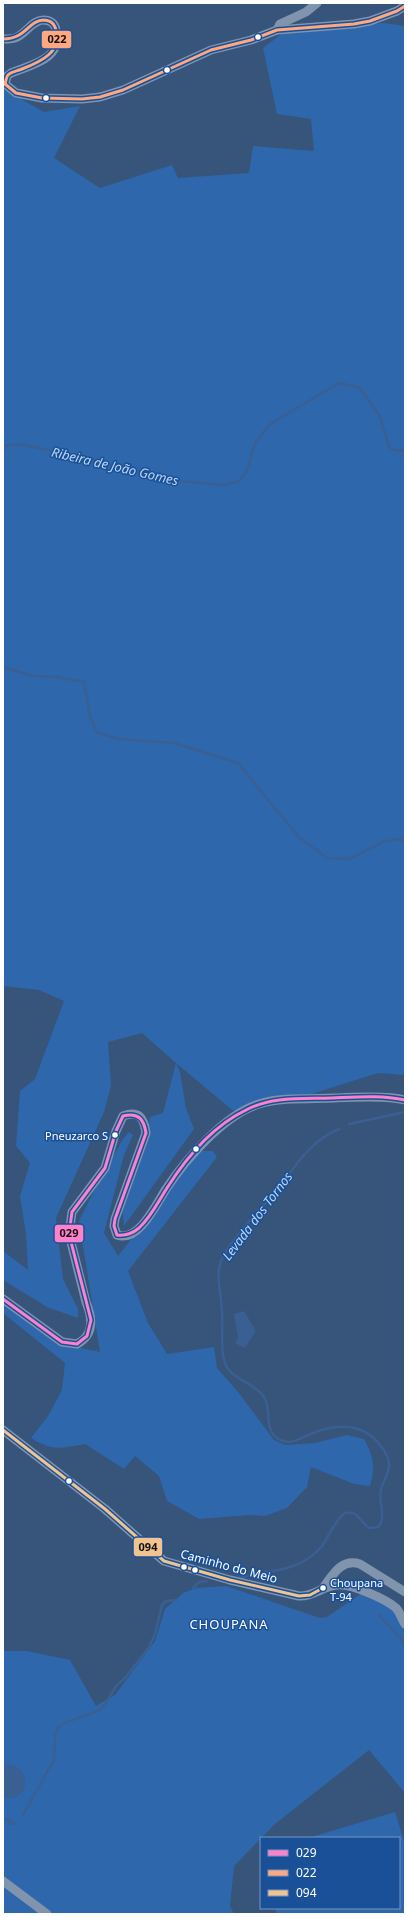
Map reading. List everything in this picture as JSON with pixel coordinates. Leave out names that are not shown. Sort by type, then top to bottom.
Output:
[{"type":"street","points":[[277,30],[280,24],[306,12],[317,3]]},
{"type":"street","points":[[3,39],[15,38],[41,20],[49,20],[55,26],[59,39],[56,48],[51,55],[11,73],[7,76],[4,85],[16,93],[42,98],[82,99],[100,97],[123,90],[211,50],[251,40],[277,30],[354,24],[370,21],[405,6]]},
{"type":"street","points":[[3,1299],[62,1342],[77,1344],[89,1334],[92,1325],[91,1312],[86,1302],[69,1234],[69,1222],[72,1212],[105,1168],[116,1131],[123,1116],[130,1113],[138,1115],[142,1119],[146,1133],[115,1219],[114,1226],[117,1235],[123,1238],[132,1235],[143,1224],[174,1178],[202,1144],[237,1114],[248,1108],[261,1103],[296,1099],[349,1098],[405,1100]]},
{"type":"street","name":"Caminho do Meio","points":[[3,1430],[105,1509],[164,1561],[230,1580],[299,1596],[310,1595],[323,1588],[337,1584],[347,1585],[365,1591],[397,1609],[405,1624]]},
{"type":"street","points":[[323,1588],[339,1567],[352,1562],[360,1564],[405,1592]]},
{"type":"street","points":[[3,1881],[48,1914]]},
{"type":"shaded area","points":[[384,23],[405,26],[405,1075],[378,1073],[296,1099],[237,1114],[142,1033],[108,1042],[111,1086],[104,1112],[56,1218],[63,1279],[78,1309],[78,1318],[47,1307],[3,1280],[3,1251],[28,1270],[26,1234],[20,1196],[30,1163],[16,1146],[20,1091],[35,1079],[64,1001],[39,990],[3,986],[3,91],[5,90],[44,112],[80,106],[54,158],[100,188],[172,165],[178,178],[249,173],[253,146],[314,151],[311,119],[277,114],[263,48],[284,32]]},
{"type":"shaded area","points":[[176,1063],[180,1072],[186,1108],[194,1129],[124,1226],[122,1209],[144,1152],[150,1117],[163,1113]]},
{"type":"shaded area","points":[[129,1132],[133,1135],[124,1155],[104,1233],[118,1256],[199,1151],[213,1151],[217,1157],[128,1271],[148,1323],[167,1354],[214,1347],[217,1368],[238,1392],[274,1440],[285,1445],[315,1443],[347,1435],[364,1439],[373,1461],[373,1473],[370,1486],[354,1484],[311,1467],[307,1487],[287,1508],[265,1516],[250,1515],[199,1519],[167,1501],[159,1476],[135,1456],[124,1469],[85,1444],[57,1448],[31,1438],[48,1416],[62,1390],[65,1363],[3,1313],[3,1303],[72,1346],[100,1352],[79,1221],[99,1181],[123,1139]]},
{"type":"shaded area","points":[[244,1311],[256,1331],[245,1348],[235,1343],[238,1338],[234,1314]]},
{"type":"shaded area","points":[[226,1586],[320,1618],[327,1617],[365,1591],[397,1609],[405,1624],[405,1793],[369,1750],[275,1824],[262,1837],[260,1837],[260,1839],[234,1866],[230,1906],[234,1914],[3,1914],[3,1651],[27,1651],[70,1660],[96,1706],[115,1695],[155,1641],[165,1609],[183,1593],[196,1588]]},
{"type":"shaded area","points":[[9,1764],[17,1767],[23,1773],[25,1785],[23,1791],[18,1796],[3,1798],[3,1765]]},
{"type":"shaded area","points":[[395,1812],[405,1844],[405,1914],[277,1914],[275,1909],[400,1909],[400,1837],[311,1837]]},
{"type":"waterway","name":"Ribeira de João Gomes","points":[[3,446],[20,444],[98,461],[170,480],[223,485],[239,481],[247,471],[255,443],[270,424],[339,383],[360,388],[379,415],[390,449],[405,451]]},
{"type":"waterway","name":"Ribeira de João Gomes","points":[[3,451],[5,449],[4,446]]},
{"type":"waterway","points":[[3,667],[33,676],[57,677],[84,682],[90,717],[97,732],[118,739],[174,743],[238,763],[298,836],[327,858],[349,859],[383,842],[399,839],[405,842]]},
{"type":"waterway","name":"Levada dos Tornos","points":[[349,1124],[405,1112]]},
{"type":"waterway","name":"Levada dos Tornos","points":[[240,1578],[284,1569],[304,1561],[314,1555],[322,1546],[335,1524],[345,1513],[353,1513],[369,1528],[378,1527],[381,1523],[382,1513],[380,1496],[382,1486],[389,1470],[389,1461],[384,1451],[373,1437],[356,1428],[337,1427],[318,1431],[291,1442],[280,1440],[271,1431],[269,1426],[267,1402],[264,1397],[256,1389],[236,1377],[228,1369],[223,1355],[219,1267],[224,1254],[263,1205],[271,1199],[300,1159],[318,1142],[339,1129]]},
{"type":"waterway","name":"Levada dos Tornos","points":[[193,1588],[199,1582],[207,1581]]},
{"type":"waterway","name":"Levada dos Tornos","points":[[23,1815],[54,1760],[55,1735],[58,1727],[67,1722],[98,1711],[104,1706],[116,1686],[126,1677],[149,1647],[155,1634],[162,1605],[166,1601],[177,1600]]},
{"type":"waterway","points":[[379,1615],[403,1641],[405,1650]]},
{"type":"waterway","name":"Levada dos Tornos","points":[[3,1819],[10,1820],[10,1823],[16,1824]]},
{"type":"transit line","name":"022","points":[[5,84],[16,93],[42,98],[82,99],[100,97],[123,90],[211,50],[251,40],[277,30],[354,24],[370,21],[397,11],[405,6]]},
{"type":"transit line","name":"022","points":[[3,39],[17,36],[34,23],[43,20],[53,24],[57,36],[56,43],[49,55],[36,63],[12,72],[7,77],[5,84]]},
{"type":"transit line","name":"029","points":[[3,1299],[62,1342],[77,1344],[87,1336],[91,1320],[69,1234],[72,1212],[105,1168],[116,1131],[123,1116],[133,1115],[142,1120],[146,1133],[115,1219],[114,1226],[117,1235],[126,1235],[139,1228],[151,1214],[174,1177],[201,1144],[222,1125],[246,1110],[266,1102],[288,1099],[387,1097],[405,1100]]},
{"type":"transit line","name":"094","points":[[3,1430],[105,1509],[164,1561],[230,1580],[299,1596],[310,1595],[323,1588]]},
{"type":"place","name":"Pneuzarco S","points":[[115,1135]]},
{"type":"place","name":"Choupana T-94","points":[[323,1588]]},
{"type":"district","name":"CHOUPANA","points":[[229,1624]]}]
